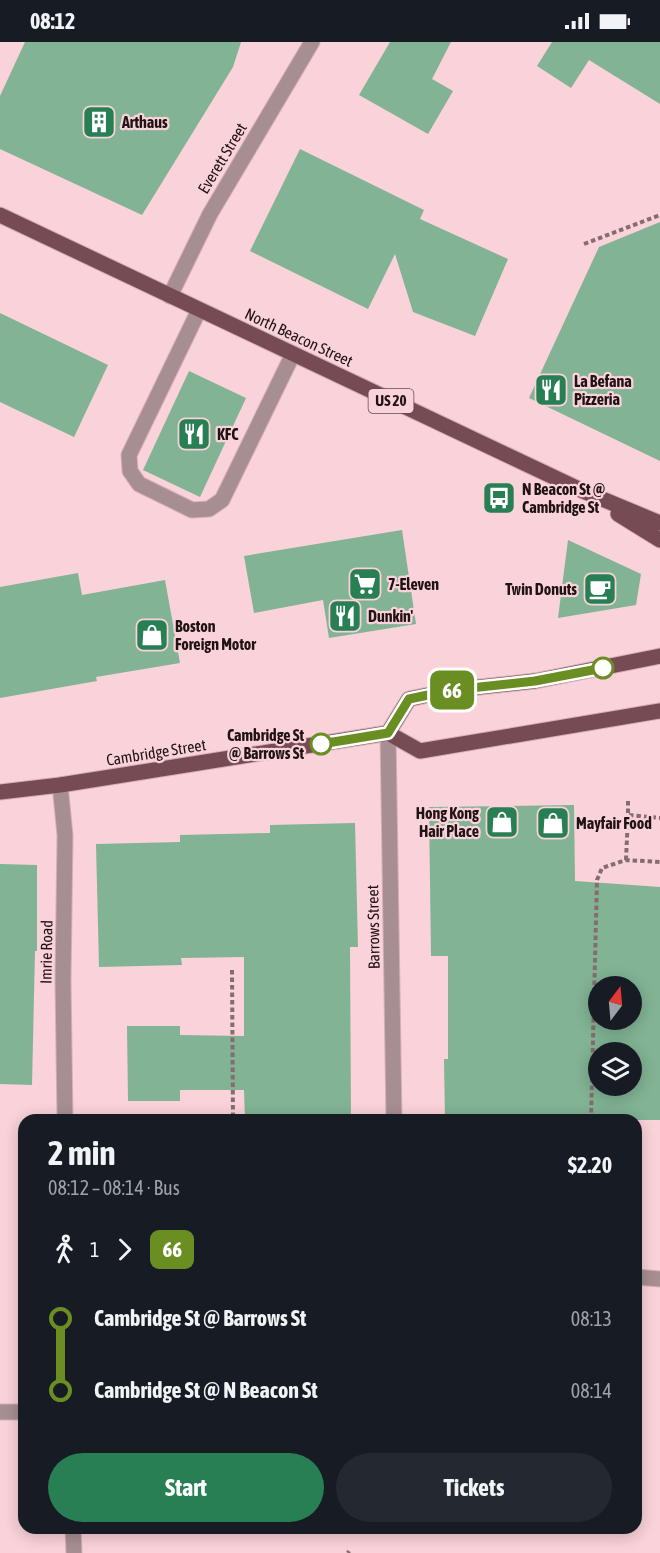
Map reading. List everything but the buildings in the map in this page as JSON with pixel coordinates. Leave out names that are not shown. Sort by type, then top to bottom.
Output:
[{"type":"main road","name":"North Beacon Street","points":[[0,215],[583,492],[660,523]]},
{"type":"main road","name":"North Beacon Street","points":[[583,492],[660,540]]},
{"type":"main road","points":[[660,656],[535,681],[452,690],[409,699],[388,733],[420,752],[660,711]]},
{"type":"main road","name":"Cambridge Street","points":[[0,792],[60,785],[388,733]]},
{"type":"street","name":"Everett Street","points":[[170,296],[210,214],[312,42]]},
{"type":"street","points":[[199,310],[129,455],[130,471],[139,484],[192,510],[209,509],[222,500],[293,354]]},
{"type":"street","name":"Barrows Street","points":[[388,733],[393,1114]]},
{"type":"street","name":"Imrie Road","points":[[60,785],[65,835],[63,981],[65,1114]]},
{"type":"street","points":[[642,1278],[660,1279]]},
{"type":"street","points":[[0,1412],[18,1412]]},
{"type":"street","points":[[73,1534],[74,1553]]},
{"type":"path","points":[[584,244],[660,215]]},
{"type":"path","points":[[626,860],[628,801]]},
{"type":"path","points":[[628,816],[660,818]]},
{"type":"path","points":[[591,1114],[597,880],[602,868],[626,860],[660,862]]},
{"type":"path","points":[[232,970],[233,1114]]},
{"type":"bus line","name":"66","points":[[321,744],[388,733],[409,699],[452,690],[535,681],[603,668]]},
{"type":"place","name":"Arthaus","points":[[99,122]]},
{"type":"place","name":"La Befana Pizzeria","points":[[551,390]]},
{"type":"place","name":"KFC","points":[[194,434]]},
{"type":"place","name":"N Beacon St @ Cambridge St","points":[[499,498]]},
{"type":"place","name":"7-Eleven","points":[[365,584]]},
{"type":"place","name":"Twin Donuts","points":[[600,589]]},
{"type":"place","name":"Dunkin'","points":[[345,616]]},
{"type":"place","name":"Boston Foreign Motor","points":[[152,635]]},
{"type":"place","name":"Cambridge St @ Barrows St","points":[[321,744]]},
{"type":"place","name":"Hong Kong Hair Place","points":[[502,822]]},
{"type":"place","name":"Mayfair Food","points":[[553,823]]}]
